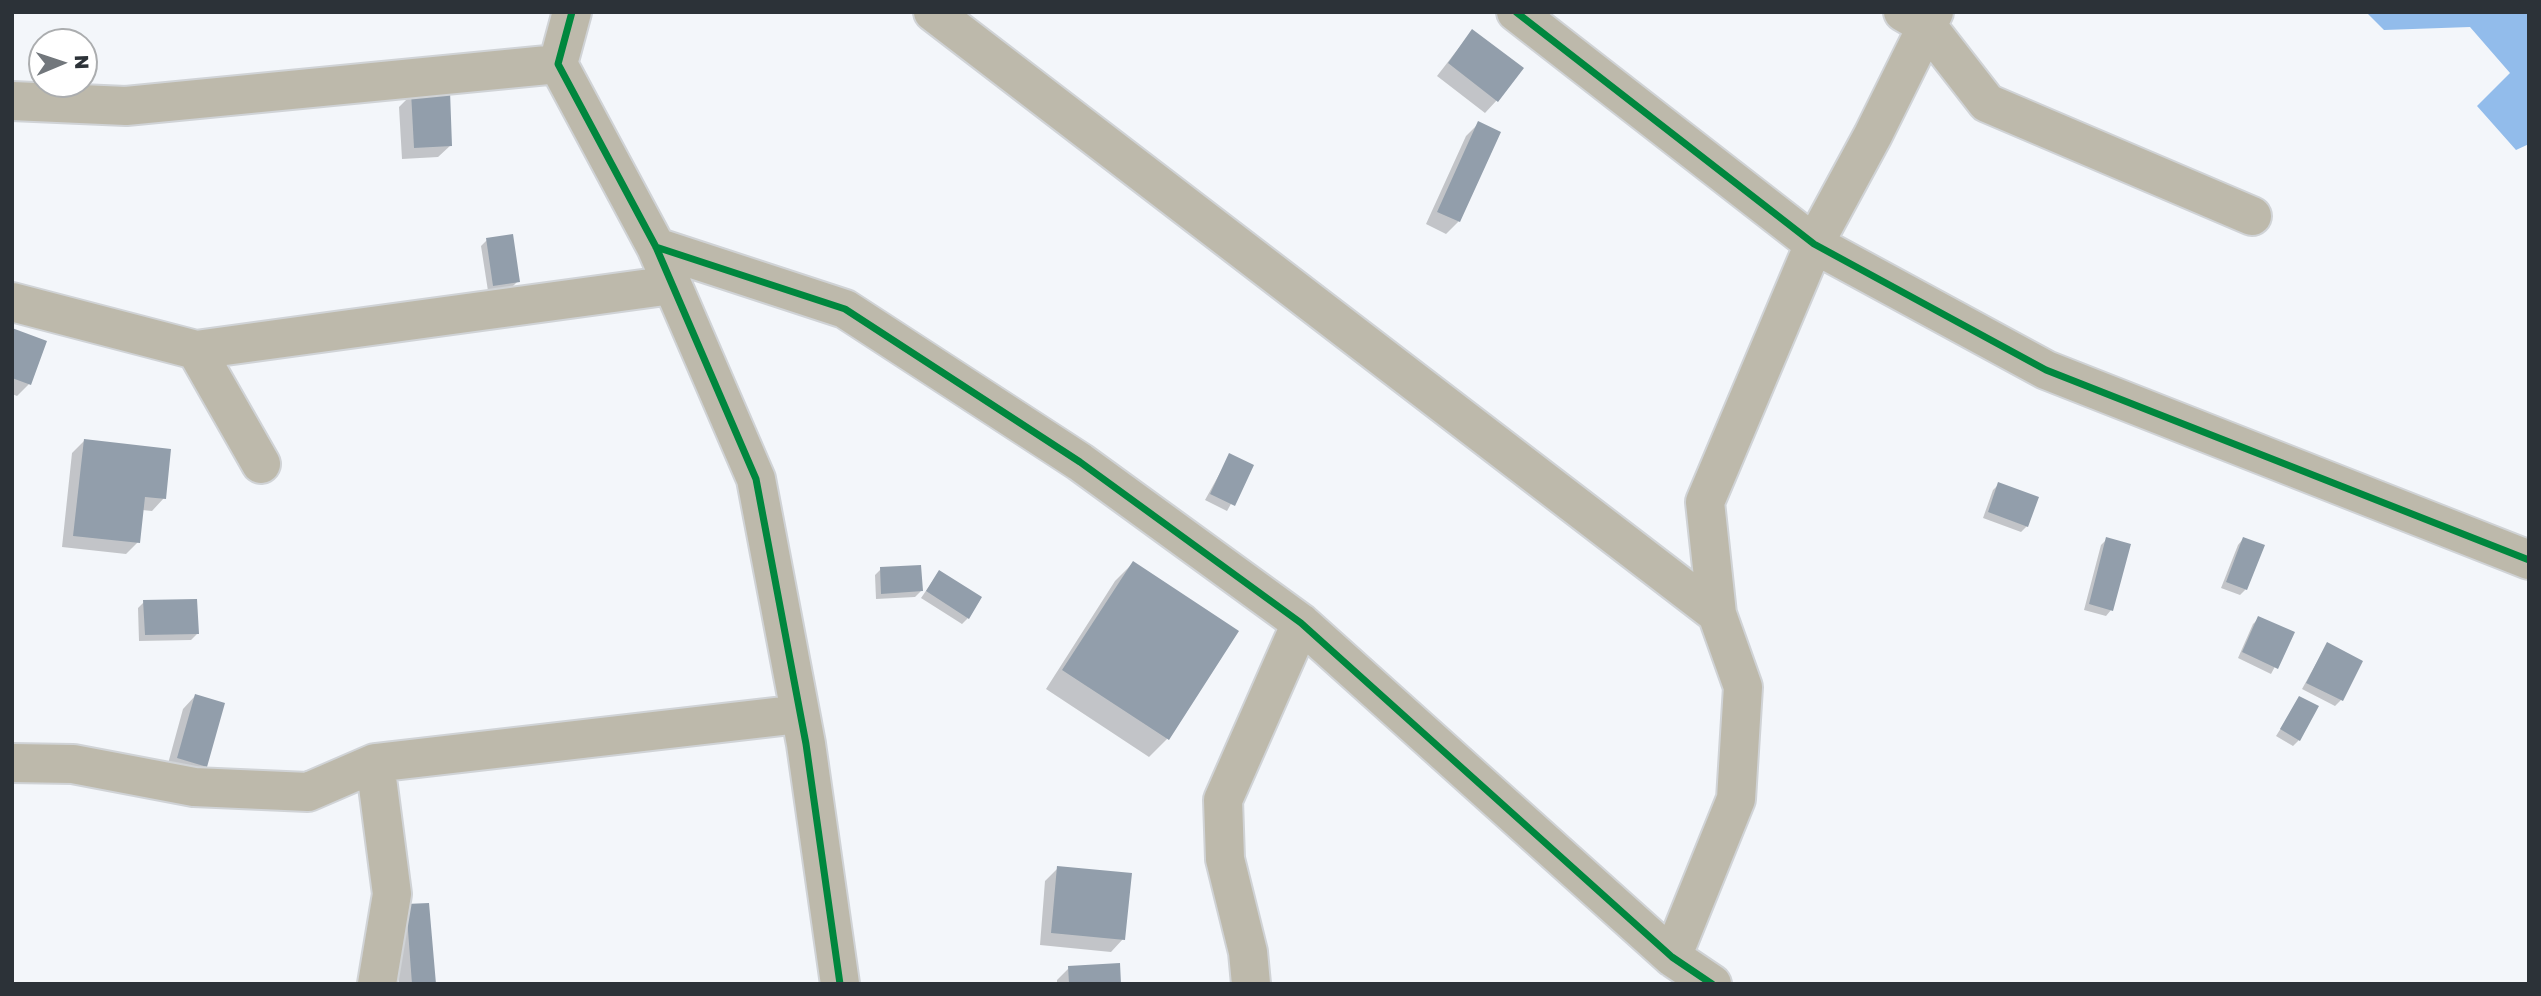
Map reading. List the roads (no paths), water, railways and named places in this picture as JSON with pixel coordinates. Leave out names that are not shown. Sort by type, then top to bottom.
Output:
[{"type":"street","points":[[572,12],[558,64],[656,247],[755,479],[800,714],[840,984]]},
{"type":"street","points":[[933,12],[1717,614]]},
{"type":"street","points":[[1516,12],[1814,244],[2046,370],[2529,560]]},
{"type":"street","points":[[1672,957],[1736,799],[1743,687],[1717,614],[1704,502],[1814,244],[1921,17],[1987,103],[2252,216]]},
{"type":"street","points":[[12,101],[126,106],[558,64]]},
{"type":"street","points":[[656,247],[845,309],[1080,462],[1301,623],[1672,957],[1712,984]]},
{"type":"street","points":[[12,302],[196,350],[672,285]]},
{"type":"street","points":[[196,350],[261,464]]},
{"type":"street","points":[[1251,984],[1248,952],[1225,859],[1223,800],[1301,623]]},
{"type":"street","points":[[12,763],[73,764],[194,788],[308,792],[375,763],[800,714]]},
{"type":"street","points":[[375,763],[392,894],[377,984]]},
{"type":"water","points":[[2366,12],[2529,12],[2529,144],[2516,150],[2477,106],[2510,73],[2470,27],[2384,30]]}]
